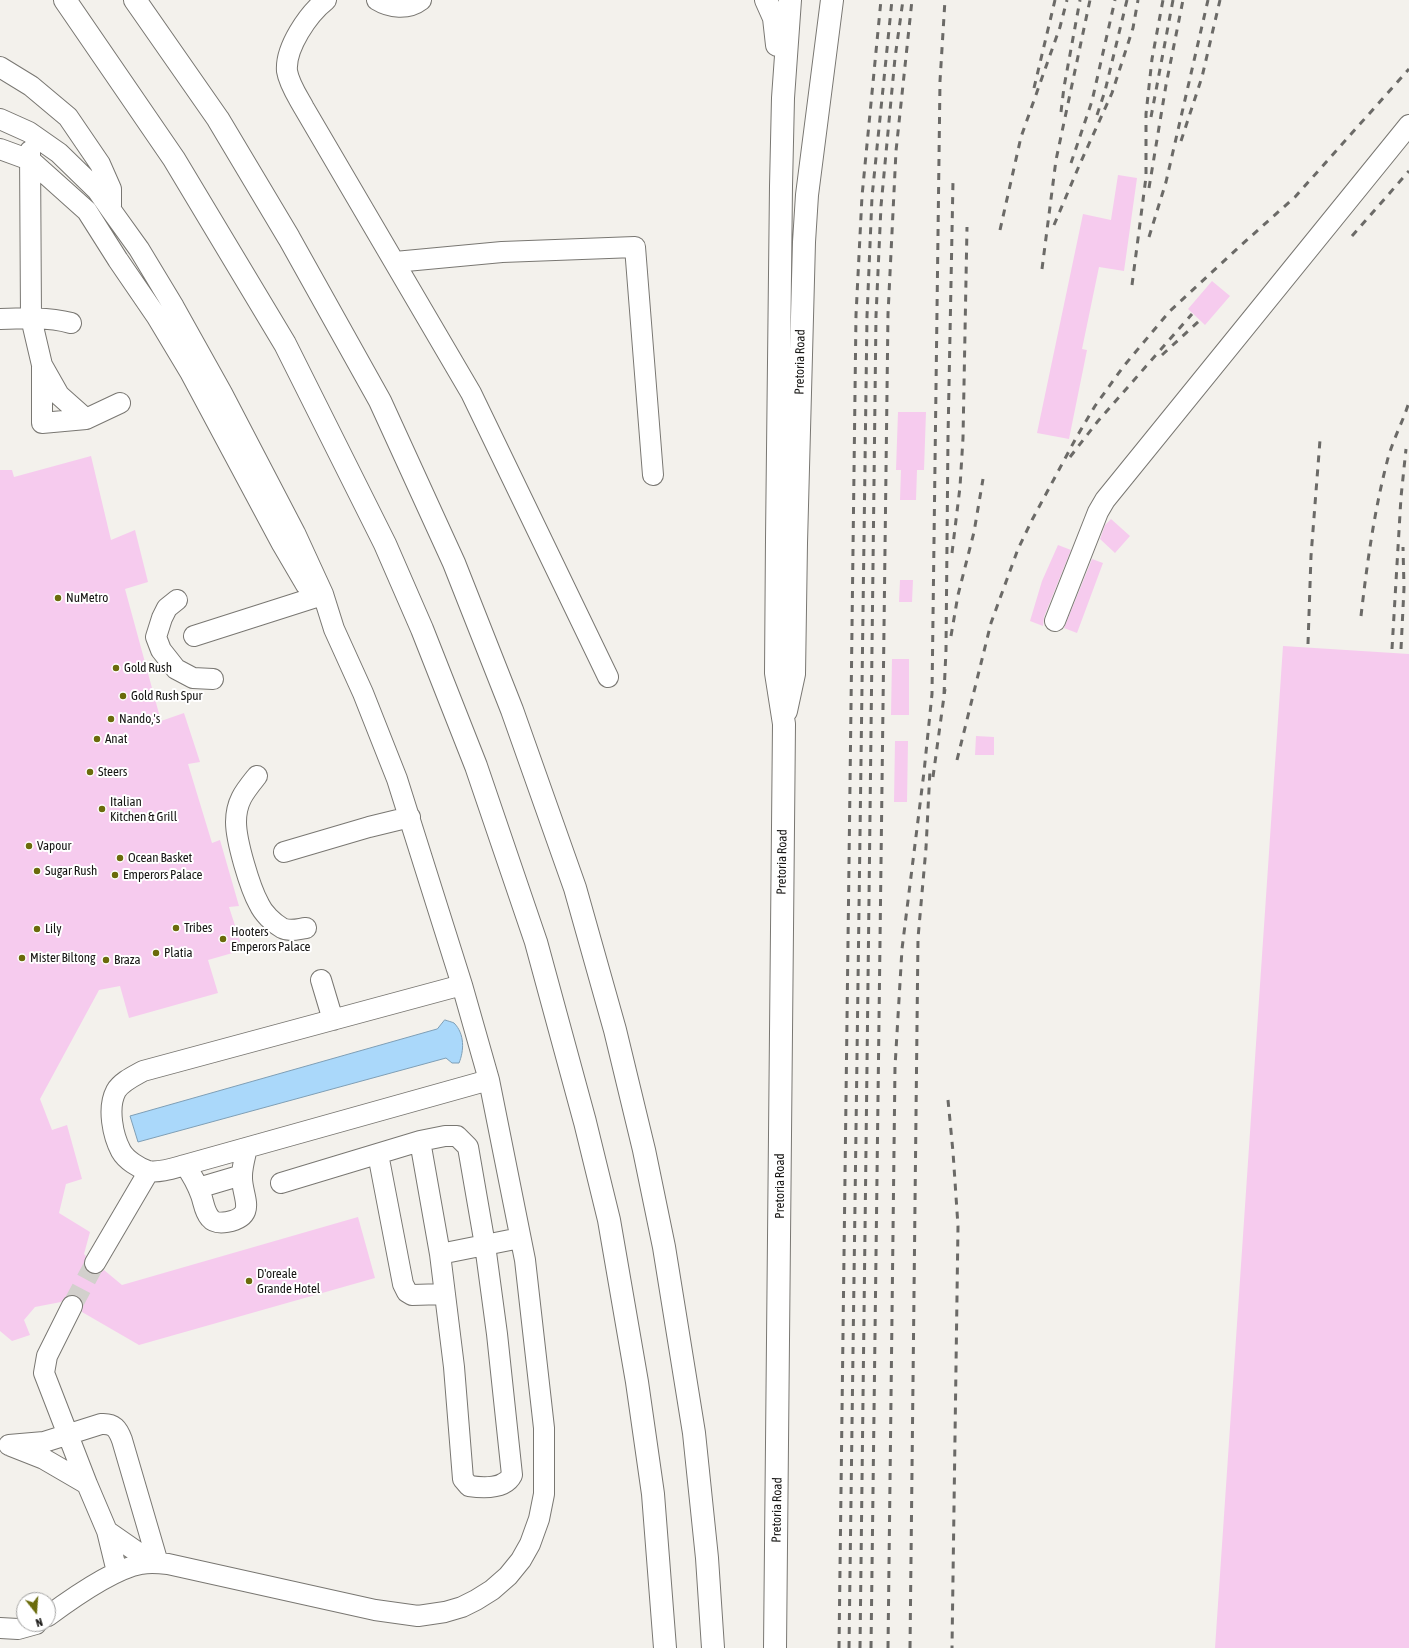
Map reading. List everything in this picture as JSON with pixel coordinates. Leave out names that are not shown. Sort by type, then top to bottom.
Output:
[{"type":"main road","points":[[65,0],[174,159],[285,344],[385,544],[422,629],[476,766],[536,942],[585,1122],[609,1220],[637,1382],[652,1494],[665,1648]]},
{"type":"main road","points":[[135,0],[218,119],[289,238],[380,401],[454,564],[512,710],[575,888],[615,1030],[644,1150],[664,1247],[694,1433],[707,1558],[713,1648]]},
{"type":"main road","points":[[766,0],[774,18],[783,98]]},
{"type":"main road","name":"Pretoria Road","points":[[775,1648],[784,724],[776,673],[780,186],[783,98],[790,0]]},
{"type":"main road","name":"Pretoria Road","points":[[784,724],[794,674],[804,242],[807,195],[832,0]]},
{"type":"lane","points":[[326,0],[312,12],[294,42],[288,63],[287,71],[289,77],[302,104],[471,393],[608,678]]},
{"type":"lane","points":[[377,0],[390,6],[404,7],[417,3],[421,0]]},
{"type":"lane","points":[[0,67],[31,86],[68,117],[100,164],[111,189],[111,210]]},
{"type":"lane","points":[[0,118],[29,132],[60,153],[97,190],[139,249],[174,307],[222,393],[295,533],[318,596]]},
{"type":"lane","points":[[1055,621],[1098,512],[1105,500],[1409,125]]},
{"type":"lane","points":[[29,132],[31,318],[42,366],[42,423],[86,419],[120,403]]},
{"type":"lane","points":[[0,149],[30,160],[87,211],[157,317],[190,372],[318,596],[363,693],[397,779],[410,817],[462,985],[489,1080],[525,1260],[544,1428],[544,1494],[540,1519],[530,1544],[521,1560],[508,1576],[492,1590],[462,1607],[429,1615],[412,1616],[375,1610],[168,1564],[155,1563],[139,1564],[117,1572],[68,1601],[56,1610]]},
{"type":"lane","points":[[394,262],[502,252],[635,247],[653,475]]},
{"type":"lane","points":[[0,319],[31,318],[60,320],[71,323]]},
{"type":"lane","points":[[42,366],[59,395],[86,419]]},
{"type":"lane","points":[[194,636],[318,596]]},
{"type":"lane","points":[[177,600],[167,608],[162,618],[156,637],[161,650],[176,669],[193,678],[214,679]]},
{"type":"lane","points":[[256,776],[242,795],[236,821],[249,879],[259,906],[272,920],[282,928],[289,930],[306,928]]},
{"type":"lane","points":[[284,852],[369,827],[410,817]]},
{"type":"lane","points":[[321,980],[333,1020]]},
{"type":"lane","points":[[462,985],[143,1071],[121,1085],[116,1092],[112,1106],[115,1134],[121,1151],[126,1157],[140,1167],[149,1171],[159,1171],[489,1080]]},
{"type":"lane","points":[[281,1183],[378,1154],[420,1142],[445,1136],[457,1136],[468,1147],[485,1245],[497,1334],[512,1475],[508,1482],[502,1485],[478,1487],[468,1486],[462,1479],[454,1367],[445,1294],[440,1254],[420,1142]]},
{"type":"lane","points":[[185,1165],[194,1178],[205,1212],[211,1220],[221,1224],[230,1222],[243,1214],[247,1207],[242,1184],[246,1148]]},
{"type":"lane","points":[[378,1154],[403,1284],[407,1292],[412,1295],[445,1294]]},
{"type":"lane","points":[[95,1263],[149,1171]]},
{"type":"lane","points":[[198,1188],[242,1175]]},
{"type":"lane","points":[[440,1254],[520,1238]]},
{"type":"lane","points":[[72,1306],[47,1356],[44,1367],[45,1378],[107,1530],[117,1572]]},
{"type":"lane","points":[[4,1443],[44,1442],[101,1424],[108,1423],[115,1426],[119,1432],[155,1563]]},
{"type":"lane","points":[[4,1443],[44,1459],[87,1484]]},
{"type":"lane","points":[[107,1530],[155,1563]]},
{"type":"lane","points":[[0,1628],[16,1629]]},
{"type":"water","points":[[445,1020],[454,1023],[458,1027],[462,1037],[463,1048],[459,1063],[452,1063],[446,1058],[138,1142],[130,1116],[437,1029]]},
{"type":"building","points":[[1118,175],[1137,178],[1124,271],[1099,267],[1082,349],[1087,350],[1069,439],[1037,433],[1083,214],[1111,220]]},
{"type":"building","points":[[1212,281],[1230,296],[1205,325],[1188,309]]},
{"type":"building","points":[[898,412],[926,412],[924,470],[917,470],[916,500],[900,500],[901,470],[896,470]]},
{"type":"building","name":"Emperors Palace","points":[[91,456],[111,540],[135,530],[148,582],[125,589],[161,721],[184,713],[200,762],[188,764],[212,843],[220,840],[239,906],[229,907],[243,950],[208,960],[218,993],[129,1018],[120,986],[99,990],[40,1099],[52,1130],[67,1125],[82,1179],[66,1184],[59,1213],[90,1232],[84,1254],[86,1256],[84,1263],[85,1269],[89,1273],[95,1274],[104,1270],[122,1285],[358,1217],[375,1278],[139,1345],[82,1312],[82,1300],[77,1296],[72,1295],[65,1297],[61,1302],[35,1307],[24,1320],[30,1335],[12,1341],[0,1331],[0,470],[12,470],[14,477]]},
{"type":"building","points":[[1111,519],[1130,536],[1115,553],[1100,539],[1105,525]]},
{"type":"building","points":[[1058,545],[1071,550],[1044,617],[1043,626],[1030,621],[1042,581]]},
{"type":"building","points":[[1092,559],[1103,563],[1077,633],[1064,628]]},
{"type":"building","points":[[900,580],[913,580],[912,602],[899,602]]},
{"type":"building","points":[[1283,646],[1409,654],[1409,1648],[1215,1648]]},
{"type":"building","points":[[892,659],[909,659],[909,715],[891,715]]},
{"type":"building","points":[[976,736],[994,737],[994,755],[975,755]]},
{"type":"building","points":[[895,741],[908,741],[907,802],[894,802]]},
{"type":"tunnel","points":[[72,1306],[95,1263]]},
{"type":"railway","points":[[839,1648],[856,315],[862,196],[881,0]]},
{"type":"railway","points":[[849,1648],[867,316],[872,197],[892,0]]},
{"type":"railway","points":[[860,1648],[876,316],[881,206],[895,58],[903,0]]},
{"type":"railway","points":[[871,1648],[888,314],[896,151],[912,0]]},
{"type":"railway","points":[[888,1648],[895,1067],[902,949],[932,694],[940,81],[945,0]]},
{"type":"railway","points":[[1034,88],[1055,0]]},
{"type":"railway","points":[[1000,230],[1021,137],[1060,27],[1067,0]]},
{"type":"railway","points":[[1061,112],[1064,87],[1080,0]]},
{"type":"railway","points":[[1042,269],[1056,160],[1090,0]]},
{"type":"railway","points":[[1071,163],[1092,101],[1115,0]]},
{"type":"railway","points":[[1097,115],[1105,91],[1127,0]]},
{"type":"railway","points":[[1054,225],[1112,93],[1133,28],[1138,0]]},
{"type":"railway","points":[[1132,285],[1146,177],[1146,114],[1152,59],[1163,0]]},
{"type":"railway","points":[[1151,117],[1173,0]]},
{"type":"railway","points":[[1149,188],[1166,85],[1183,0]]},
{"type":"railway","points":[[1149,237],[1166,182],[1208,0]]},
{"type":"railway","points":[[1181,141],[1202,77],[1220,0]]},
{"type":"railway","points":[[957,760],[991,623],[1018,549],[1076,438],[1095,406],[1123,367],[1169,312],[1295,197],[1409,69]]},
{"type":"railway","points":[[1352,236],[1409,171]]},
{"type":"railway","points":[[944,694],[946,650],[953,181]]},
{"type":"railway","points":[[952,553],[960,487],[963,438],[967,227]]},
{"type":"railway","points":[[1070,457],[1098,421],[1192,314]]},
{"type":"railway","points":[[1162,355],[1200,320]]},
{"type":"railway","points":[[1361,616],[1371,538],[1382,481],[1392,447],[1409,402]]},
{"type":"railway","points":[[1308,644],[1311,556],[1320,440]]},
{"type":"railway","points":[[1392,649],[1401,497],[1406,449]]},
{"type":"railway","points":[[951,636],[958,595],[974,532],[983,479]]},
{"type":"railway","points":[[1401,649],[1404,588],[1403,547]]},
{"type":"railway","points":[[933,777],[945,689]]},
{"type":"railway","points":[[910,1648],[918,938],[926,848],[930,770]]},
{"type":"railway","points":[[948,1100],[958,1226],[952,1648]]},
{"type":"place","name":"NuMetro","points":[[58,598]]},
{"type":"place","name":"Gold Rush","points":[[116,668]]},
{"type":"place","name":"Gold Rush Spur","points":[[123,696]]},
{"type":"place","name":"Nando,'s","points":[[111,719]]},
{"type":"place","name":"Anat","points":[[97,739]]},
{"type":"place","name":"Steers","points":[[90,772]]},
{"type":"place","name":"Italian Kitchen & Grill","points":[[102,809]]},
{"type":"place","name":"Vapour","points":[[29,846]]},
{"type":"place","name":"Ocean Basket","points":[[120,858]]},
{"type":"place","name":"Sugar Rush","points":[[37,871]]},
{"type":"place","name":"Emperors Palace","points":[[115,875]]},
{"type":"place","name":"Tribes","points":[[176,928]]},
{"type":"place","name":"Lily","points":[[37,929]]},
{"type":"place","name":"Hooters Emperors Palace","points":[[223,939]]},
{"type":"place","name":"Platia","points":[[156,953]]},
{"type":"place","name":"Mister Biltong","points":[[22,958]]},
{"type":"place","name":"Braza","points":[[106,960]]},
{"type":"place","name":"D'oreale Grande Hotel","points":[[249,1281]]}]
